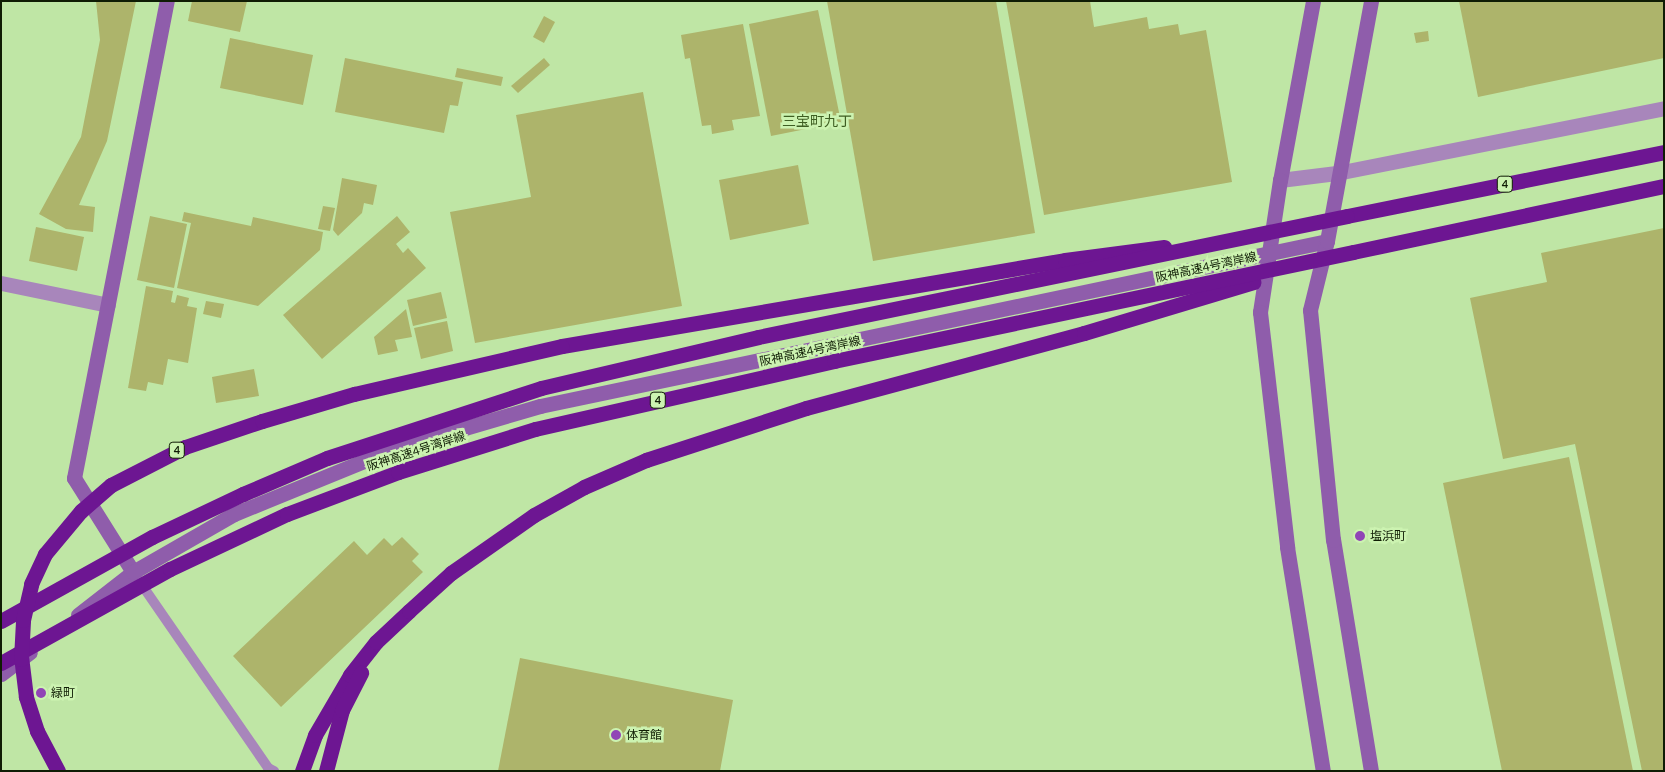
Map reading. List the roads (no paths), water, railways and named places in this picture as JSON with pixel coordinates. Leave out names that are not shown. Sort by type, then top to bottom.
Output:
[{"type":"highway","name":"阪神高速4号湾岸線","points":[[1,621],[152,537],[243,494],[327,458],[439,419],[635,364],[1243,237],[1664,152]]},
{"type":"highway","name":"阪神高速4号湾岸線","points":[[1,662],[170,569],[287,514],[398,472],[535,429],[834,361],[1664,186]]},
{"type":"highway","name":"4","points":[[58,771],[37,731],[26,697],[21,659],[23,620],[31,584],[44,554],[81,510],[111,485],[147,463],[184,447],[354,394],[562,346],[1065,260],[1243,237]]},
{"type":"highway","name":"4","points":[[326,771],[342,710],[360,676],[380,645],[409,611],[451,573],[534,515],[584,487],[646,460],[806,408],[1084,333],[1353,252]]},
{"type":"highway","points":[[302,771],[315,735],[350,675],[376,642],[409,611]]},
{"type":"street","points":[[133,572],[74,478],[167,1]]},
{"type":"street","points":[[1313,1],[1280,180],[1260,312],[1287,547],[1323,771]]},
{"type":"street","points":[[1371,1],[1337,173],[1327,240],[1310,310],[1333,540],[1371,771]]},
{"type":"street","points":[[1280,180],[1337,173],[1664,108]]},
{"type":"street","points":[[1,674],[133,572],[234,514],[393,449],[540,406],[1268,254],[1327,240]]},
{"type":"street","points":[[1,283],[108,305]]},
{"type":"lane","points":[[133,572],[268,768],[274,771]]},
{"type":"place","name":"塩浜町","points":[[1360,536]]},
{"type":"place","name":"緑町","points":[[41,693]]},
{"type":"place","name":"体育館","points":[[616,735]]},
{"type":"district","name":"三宝町九丁","points":[[817,121]]}]
